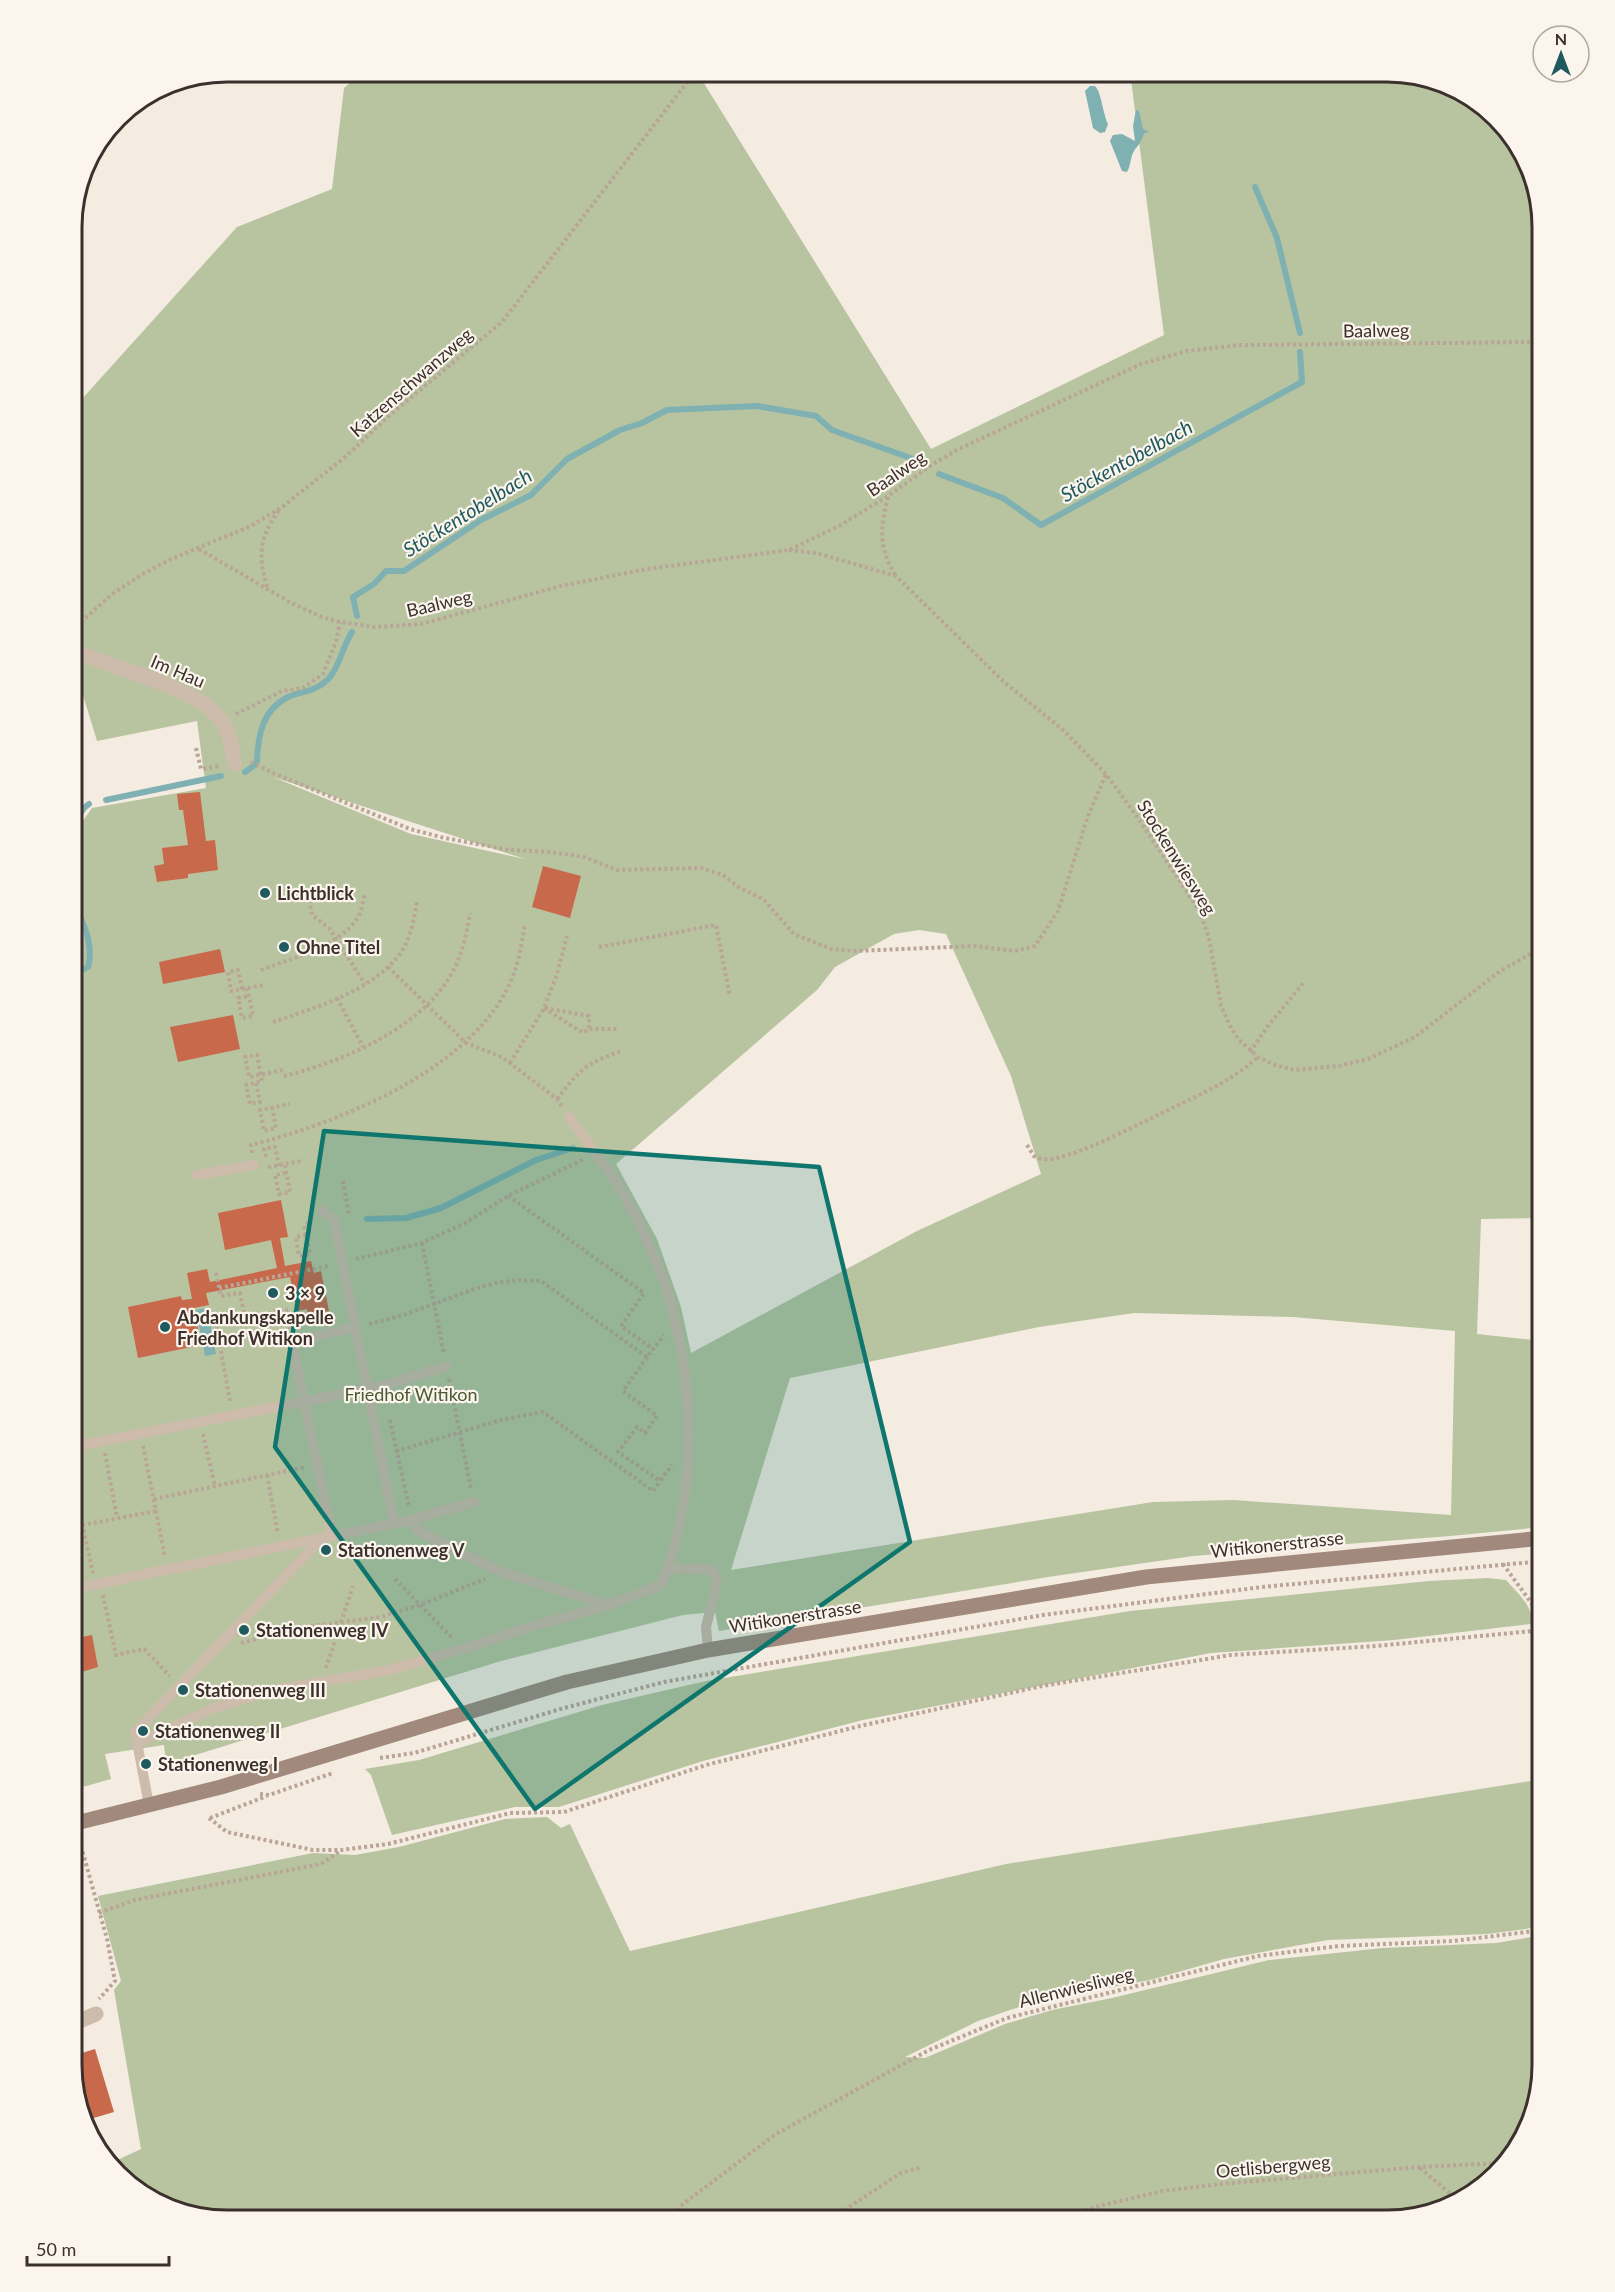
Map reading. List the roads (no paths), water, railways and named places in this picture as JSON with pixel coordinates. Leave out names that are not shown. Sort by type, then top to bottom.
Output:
[{"type":"main road","name":"Witikonerstrasse","points":[[82,1822],[253,1777],[567,1682],[708,1650],[1146,1577],[1532,1539]]},
{"type":"street","name":"Im Hau","points":[[83,654],[185,693],[204,703],[222,721],[231,740],[235,764]]},
{"type":"street","points":[[82,2020],[96,2014]]},
{"type":"lane","points":[[136,1744],[216,1707],[274,1689],[390,1670],[609,1605],[661,1585],[668,1568],[682,1508],[688,1443],[684,1365],[668,1292],[638,1222],[610,1174],[568,1117]]},
{"type":"lane","points":[[197,1175],[254,1165]]},
{"type":"lane","points":[[321,1211],[334,1219],[394,1523]]},
{"type":"lane","points":[[327,1537],[317,1465],[292,1342],[355,1327]]},
{"type":"lane","points":[[82,1445],[367,1389],[447,1366]]},
{"type":"lane","points":[[82,1587],[411,1520],[474,1502]]},
{"type":"lane","points":[[411,1520],[416,1529],[504,1573],[609,1605]]},
{"type":"lane","points":[[149,1805],[135,1732],[327,1537]]},
{"type":"lane","points":[[668,1568],[708,1569],[714,1573],[717,1583],[706,1627],[708,1650]]},
{"type":"water","points":[[1090,86],[1095,86],[1099,93],[1108,124],[1105,132],[1100,133],[1093,128],[1085,91]]},
{"type":"water","points":[[1136,110],[1139,111],[1143,129],[1150,132],[1144,133],[1133,153],[1127,172],[1122,171],[1110,141],[1113,135],[1122,134],[1135,141],[1133,126]]},
{"type":"water","points":[[207,1308],[216,1354],[205,1356],[196,1310]]},
{"type":"waterway","name":"Stöckentobelbach","points":[[1255,187],[1277,238],[1300,333]]},
{"type":"waterway","name":"Stöckentobelbach","points":[[939,474],[1003,498],[1041,525],[1302,382],[1300,352]]},
{"type":"waterway","name":"Stöckentobelbach","points":[[357,616],[353,597],[374,584],[386,571],[404,571],[481,520],[531,495],[567,459],[620,430],[642,423],[667,410],[757,406],[816,416],[832,430],[919,461]]},
{"type":"waterway","name":"Stöckentobelbach","points":[[257,761],[260,733],[272,709],[288,697],[312,689],[326,681],[334,671],[352,632]]},
{"type":"waterway","name":"Stöckentobelbach","points":[[245,772],[255,765]]},
{"type":"waterway","name":"Stöckentobelbach","points":[[106,800],[221,776]]},
{"type":"waterway","name":"Stöckentobelbach","points":[[83,810],[89,804]]},
{"type":"waterway","name":"Stöckentobelbach","points":[[83,923],[90,949],[90,958],[88,967],[83,970]]},
{"type":"waterway","points":[[367,1219],[406,1218],[441,1208],[536,1160],[573,1148]]},
{"type":"place","name":"Lichtblick","points":[[265,893]]},
{"type":"place","name":"Ohne Titel","points":[[284,947]]},
{"type":"place","name":"3 × 9","points":[[273,1293]]},
{"type":"place","name":"Abdankungskapelle Friedhof Witikon","points":[[165,1327]]},
{"type":"place","name":"Stationenweg V","points":[[326,1550]]},
{"type":"place","name":"Stationenweg IV","points":[[244,1630]]},
{"type":"place","name":"Stationenweg III","points":[[183,1690]]},
{"type":"place","name":"Stationenweg II","points":[[143,1731]]},
{"type":"place","name":"Stationenweg I","points":[[146,1764]]},
{"type":"park label","name":"Friedhof Witikon","points":[[411,1394]]}]
